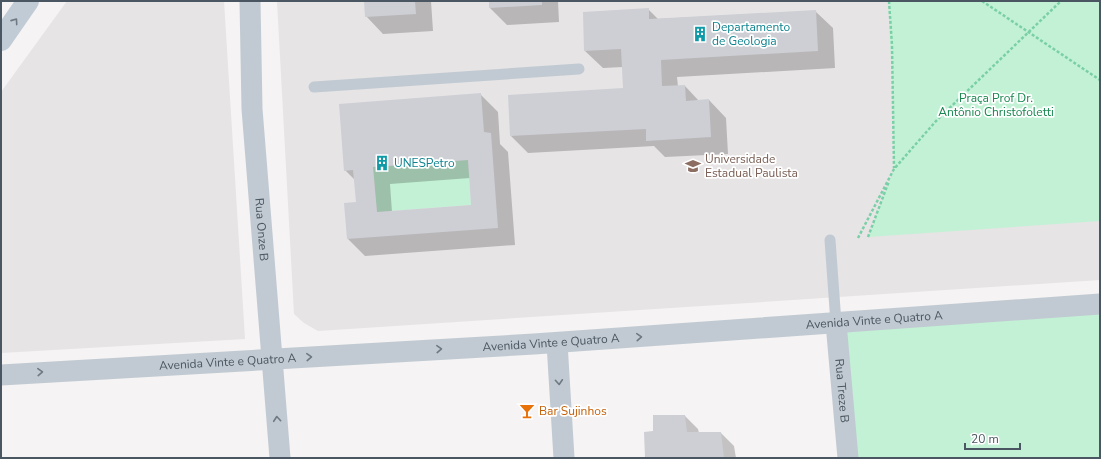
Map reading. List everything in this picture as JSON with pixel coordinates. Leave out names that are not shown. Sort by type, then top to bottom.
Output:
[{"type":"main road","points":[[1,40],[28,1]]},
{"type":"street","name":"Rua Onze B","points":[[250,1],[252,109],[280,458]]},
{"type":"street","name":"Avenida Vinte e Quatro A","points":[[1,375],[557,343],[1100,304]]},
{"type":"street","name":"Rua Treze B","points":[[836,323],[848,458]]},
{"type":"street","points":[[557,343],[564,458]]},
{"type":"lane","points":[[314,87],[579,69]]},
{"type":"lane","points":[[830,240],[836,323]]},
{"type":"path","points":[[868,237],[894,169],[892,45],[889,1]]},
{"type":"path","points":[[982,1],[1100,80]]},
{"type":"path","points":[[858,238],[894,169],[936,121],[1061,1]]},
{"type":"shaded area","points":[[67,1],[224,1],[245,339],[1,353],[1,92]]},
{"type":"shaded area","name":"Universidade Estadual Paulista","points":[[277,1],[1100,1],[1100,280],[318,331],[304,323],[294,314]]},
{"type":"green space","name":"Praça Prof Dr. Antônio Christofoletti","points":[[888,1],[1100,1],[1100,221],[868,237],[894,169],[892,79]]},
{"type":"green space","points":[[468,160],[471,205],[377,212],[373,167]]},
{"type":"green space","points":[[1100,304],[1100,458],[848,458],[836,323]]},
{"type":"building","points":[[364,1],[415,1],[416,14],[365,17]]},
{"type":"building","points":[[489,1],[542,1],[542,5],[489,8]]},
{"type":"building","points":[[649,8],[649,19],[816,10],[818,51],[661,60],[662,86],[685,85],[686,101],[709,99],[711,137],[646,141],[646,129],[510,136],[508,95],[623,88],[621,49],[584,51],[583,12]]},
{"type":"building","name":"UNESPetro","points":[[481,93],[484,132],[491,133],[498,228],[347,239],[344,203],[356,202],[353,170],[344,171],[339,104]],"holes":[[[468,160],[471,205],[377,212],[373,167]]]},
{"type":"building","points":[[653,415],[685,415],[687,432],[721,432],[724,458],[645,458],[644,432],[653,431]]},
{"type":"place","name":"Departamento de Geologia","points":[[700,34]]},
{"type":"place","name":"UNESPetro","points":[[382,163]]},
{"type":"place","name":"Universidade Estadual Paulista","points":[[693,166]]},
{"type":"place","name":"Bar Sujinhos","points":[[527,411]]}]
